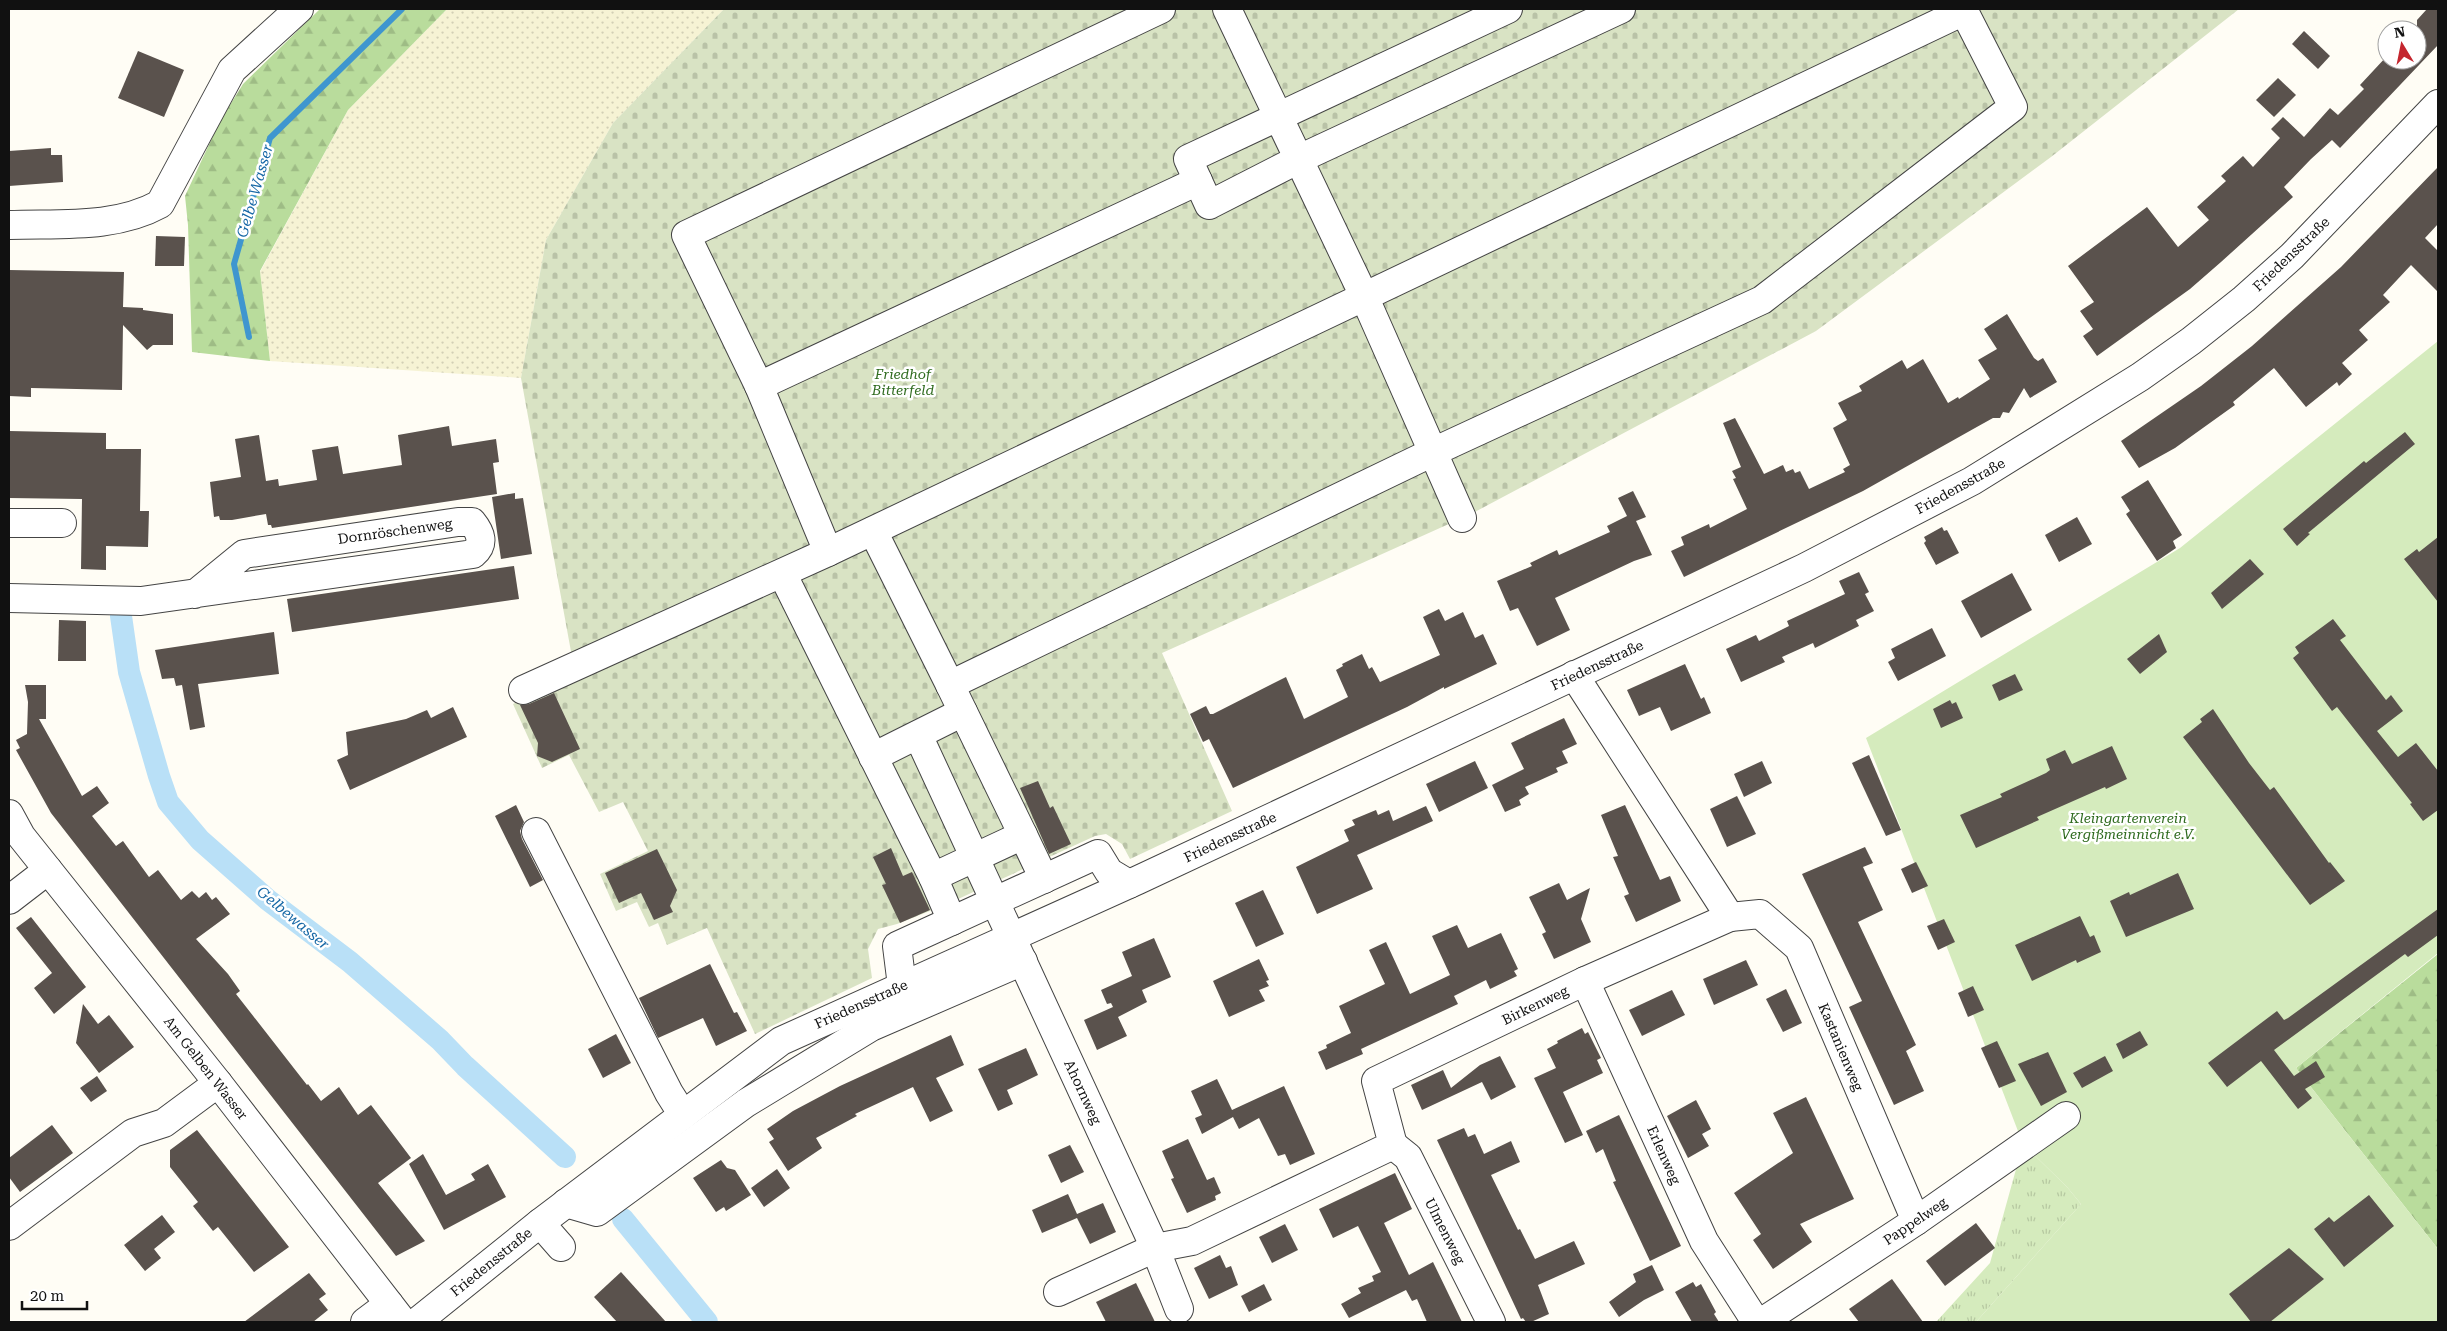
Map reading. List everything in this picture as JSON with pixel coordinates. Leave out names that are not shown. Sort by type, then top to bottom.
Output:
[{"type":"street","points":[[9,225],[88,223],[123,219],[160,204],[232,70],[299,9]]},
{"type":"street","points":[[828,552],[759,386],[686,235],[1161,9]]},
{"type":"street","points":[[1227,9],[1364,296],[1462,518]]},
{"type":"street","points":[[1508,9],[1188,159],[1209,205],[1299,159],[1621,9]]},
{"type":"street","points":[[523,690],[873,531],[1964,10],[2013,106],[1762,300],[1433,452],[950,685]]},
{"type":"street","name":"Friedensstraße","points":[[418,1322],[540,1223],[781,1040],[1129,884],[1804,568],[1972,481],[2140,377],[2237,305],[2292,256],[2438,104]]},
{"type":"street","points":[[759,386],[1198,181]]},
{"type":"street","name":"Dornröschenweg","points":[[9,598],[142,601],[195,594],[472,554],[478,549],[481,540],[480,532],[472,522],[458,522],[244,554],[195,594]]},
{"type":"street","points":[[9,523],[62,523]]},
{"type":"street","points":[[873,531],[1044,879]]},
{"type":"street","points":[[782,573],[933,877],[952,921]]},
{"type":"street","points":[[1574,675],[1730,917]]},
{"type":"street","points":[[873,757],[963,712]]},
{"type":"street","name":"Ahornweg","points":[[918,735],[1155,1248],[1178,1309]]},
{"type":"street","name":"Am Gelben Wasser","points":[[9,814],[21,836],[218,1083],[396,1313]]},
{"type":"street","points":[[536,832],[669,1093],[683,1115]]},
{"type":"street","points":[[933,877],[1023,835]]},
{"type":"street","points":[[902,986],[897,946],[1098,854],[1109,872],[1129,884]]},
{"type":"street","points":[[9,900],[48,870]]},
{"type":"street","name":"Kastanienweg","points":[[1730,917],[1760,914],[1800,948],[1916,1221]]},
{"type":"street","name":"Birkenweg","points":[[1393,1145],[1376,1081],[1585,981],[1730,917]]},
{"type":"street","name":"Friedensstraße","points":[[566,1203],[597,1212],[746,1103],[871,1027],[1023,960]]},
{"type":"street","name":"Erlenweg","points":[[1585,981],[1704,1241],[1756,1322]]},
{"type":"street","points":[[9,1226],[133,1133],[164,1123],[218,1083]]},
{"type":"street","name":"Pappelweg","points":[[1762,1322],[1916,1221],[1994,1157],[2066,1116]]},
{"type":"street","points":[[1058,1292],[1155,1248],[1192,1240],[1393,1145]]},
{"type":"street","name":"Ulmenweg","points":[[1393,1145],[1408,1157],[1491,1322]]},
{"type":"street","points":[[540,1223],[561,1247]]},
{"type":"street","points":[[365,1322],[396,1313]]},
{"type":"shaded area","points":[[447,9],[724,9],[613,123],[546,240],[521,378],[270,361],[260,272],[348,110]]},
{"type":"green space","points":[[320,9],[447,9],[348,110],[260,271],[270,361],[192,352],[188,225],[185,196],[220,121],[243,84]]},
{"type":"green space","name":"Friedhof Bitterfeld","points":[[724,9],[2239,9],[2051,157],[1816,331],[1471,514],[1162,653],[1232,811],[1130,859],[1122,844],[1106,834],[1095,836],[945,905],[897,924],[878,929],[868,949],[872,978],[755,1034],[707,928],[667,945],[658,923],[649,927],[637,902],[616,911],[600,874],[648,851],[623,802],[599,812],[569,755],[542,768],[513,704],[527,697],[572,657],[521,378],[546,240],[613,123]]},
{"type":"green space","name":"Kleingartenverein Vergißmeinnicht e.V.","points":[[2438,341],[2438,953],[2296,1068],[2438,1249],[2438,1322],[1976,1322],[2081,1204],[2067,1187],[2023,1144],[1866,738],[2180,548]]},
{"type":"green space","points":[[2438,954],[2438,1249],[2296,1068]]},
{"type":"green space","points":[[2023,1144],[2067,1187],[2081,1204],[1976,1322],[1936,1322],[1990,1263]]},
{"type":"building","points":[[2427,9],[2438,9],[2438,45],[2427,57],[2427,20],[2417,20]]},
{"type":"building","points":[[2304,31],[2330,56],[2318,69],[2292,44]]},
{"type":"building","points":[[138,51],[184,70],[164,117],[118,98]]},
{"type":"building","points":[[2377,67],[2377,70],[2414,70],[2340,148],[2332,140],[2311,159],[2284,187],[2293,197],[2221,262],[2190,289],[2097,356],[2083,336],[2093,329],[2080,311],[2094,302],[2068,266],[2147,207],[2178,247],[2209,220],[2197,207],[2226,181],[2221,176],[2243,156],[2253,167],[2280,138],[2271,129],[2283,117],[2304,137],[2330,108],[2338,115],[2364,89],[2360,85]]},
{"type":"building","points":[[2278,78],[2296,95],[2274,117],[2256,100]]},
{"type":"building","points":[[51,148],[51,155],[62,155],[63,182],[9,186],[9,151]]},
{"type":"building","points":[[2438,167],[2438,224],[2425,238],[2438,251],[2438,292],[2411,265],[2383,295],[2390,302],[2359,330],[2368,340],[2342,363],[2352,374],[2339,386],[2337,382],[2306,407],[2274,368],[2233,402],[2235,405],[2175,448],[2139,468],[2121,441],[2201,386],[2252,346],[2341,267]]},
{"type":"building","points":[[156,236],[185,237],[184,266],[155,266]]},
{"type":"building","points":[[9,270],[124,272],[123,307],[143,308],[143,310],[173,314],[173,345],[153,345],[147,350],[123,325],[122,390],[31,388],[31,397],[9,396]]},
{"type":"building","points":[[2007,314],[2034,358],[2038,361],[2043,358],[2057,382],[2030,398],[2024,388],[2009,413],[2003,412],[2000,418],[1993,418],[1863,491],[1684,577],[1671,551],[1684,545],[1681,537],[1709,524],[1710,528],[1747,509],[1733,479],[1736,478],[1732,471],[1741,467],[1723,423],[1735,418],[1764,474],[1783,465],[1786,472],[1793,469],[1795,473],[1800,471],[1809,489],[1845,472],[1843,469],[1850,465],[1833,428],[1847,420],[1838,403],[1862,391],[1859,386],[1902,360],[1907,369],[1923,359],[1948,403],[1958,397],[1959,399],[1990,379],[1978,360],[1997,349],[1984,329]]},
{"type":"building","points":[[449,426],[452,446],[496,439],[499,462],[493,463],[497,494],[272,528],[271,525],[268,525],[266,514],[232,520],[220,520],[219,516],[214,517],[210,482],[241,477],[235,439],[259,435],[266,481],[278,479],[279,486],[317,480],[312,450],[338,446],[343,474],[402,465],[398,435]]},
{"type":"building","points":[[9,431],[106,433],[106,449],[141,449],[140,511],[149,511],[148,547],[106,546],[106,570],[81,569],[82,499],[9,498]]},
{"type":"building","points":[[2405,432],[2415,444],[2308,533],[2310,534],[2297,546],[2283,529],[2364,461],[2366,463]]},
{"type":"building","points":[[2148,480],[2182,535],[2173,541],[2176,548],[2157,561],[2126,514],[2130,511],[2121,497]]},
{"type":"building","points":[[1633,491],[1646,517],[1636,521],[1652,555],[1634,561],[1555,598],[1570,630],[1537,646],[1518,608],[1510,611],[1497,581],[1532,566],[1530,563],[1557,550],[1559,555],[1610,532],[1607,526],[1627,516],[1618,498]]},
{"type":"building","points":[[515,493],[515,499],[523,498],[532,554],[501,559],[492,497]]},
{"type":"building","points":[[2077,517],[2092,544],[2059,562],[2045,535]]},
{"type":"building","points":[[1942,527],[1944,531],[1947,530],[1959,553],[1936,565],[1924,543],[1926,541],[1924,537]]},
{"type":"building","points":[[2438,537],[2438,602],[2404,559],[2417,549],[2419,552]]},
{"type":"building","points":[[2250,559],[2264,574],[2222,609],[2211,593]]},
{"type":"building","points":[[514,566],[519,599],[292,632],[287,599]]},
{"type":"building","points":[[1859,572],[1869,592],[1865,594],[1874,611],[1856,620],[1859,626],[1815,648],[1813,643],[1782,657],[1785,662],[1741,682],[1726,649],[1756,635],[1759,641],[1789,626],[1787,621],[1845,594],[1839,581]]},
{"type":"building","points":[[2012,573],[2032,610],[1981,638],[1961,601]]},
{"type":"building","points":[[1439,609],[1445,621],[1463,612],[1475,638],[1483,634],[1497,664],[1444,689],[1444,687],[1407,707],[1233,788],[1209,739],[1203,742],[1190,714],[1206,706],[1210,714],[1213,714],[1286,677],[1304,719],[1348,697],[1336,670],[1343,666],[1342,664],[1362,654],[1369,669],[1372,667],[1380,682],[1440,655],[1423,617]]},
{"type":"building","points":[[2333,619],[2346,636],[2340,640],[2386,700],[2391,695],[2403,711],[2377,731],[2398,757],[2416,743],[2438,771],[2438,810],[2423,821],[2410,804],[2412,803],[2337,707],[2332,711],[2293,658],[2299,653],[2295,647]]},
{"type":"building","points":[[59,620],[86,621],[86,661],[58,661]]},
{"type":"building","points":[[1932,628],[1946,656],[1898,681],[1888,662],[1895,658],[1891,649]]},
{"type":"building","points":[[274,632],[279,674],[198,684],[205,727],[190,730],[182,685],[176,686],[174,678],[162,679],[155,650]]},
{"type":"building","points":[[2159,634],[2167,652],[2140,674],[2127,659]]},
{"type":"building","points":[[1685,664],[1701,699],[1704,697],[1711,713],[1671,731],[1660,707],[1639,716],[1627,690]]},
{"type":"building","points":[[2015,674],[2023,690],[1999,701],[1992,685]]},
{"type":"building","points":[[25,685],[46,685],[46,719],[39,719],[82,796],[97,786],[109,803],[92,816],[116,846],[123,841],[149,877],[158,870],[181,900],[192,891],[199,898],[206,892],[212,900],[216,897],[230,914],[196,939],[228,974],[240,991],[236,994],[307,1085],[321,1101],[339,1087],[358,1115],[371,1105],[411,1158],[378,1183],[425,1241],[396,1256],[51,813],[16,750],[20,748],[16,740],[27,734],[28,702]]},
{"type":"building","points":[[554,693],[580,749],[552,762],[537,756],[538,743],[520,705],[529,704]]},
{"type":"building","points":[[1950,700],[1952,704],[1956,702],[1963,718],[1941,728],[1933,709]]},
{"type":"building","points":[[453,707],[467,737],[350,790],[337,760],[348,755],[346,732],[406,719],[427,710],[431,718]]},
{"type":"building","points":[[2213,709],[2249,763],[2270,790],[2274,787],[2329,863],[2345,881],[2310,905],[2183,737],[2202,722],[2200,719]]},
{"type":"building","points":[[1564,718],[1577,744],[1562,751],[1568,763],[1556,768],[1558,772],[1525,787],[1529,794],[1519,800],[1521,805],[1505,812],[1492,785],[1524,769],[1511,743]]},
{"type":"building","points":[[2112,746],[2127,779],[2037,817],[2039,820],[1976,848],[1960,815],[2002,797],[2000,794],[2046,773],[2050,770],[2046,759],[2065,750],[2072,764]]},
{"type":"building","points":[[1869,755],[1901,830],[1886,836],[1852,763]]},
{"type":"building","points":[[1475,761],[1488,788],[1439,812],[1426,784]]},
{"type":"building","points":[[1762,761],[1772,783],[1744,797],[1734,774]]},
{"type":"building","points":[[1038,781],[1050,808],[1053,806],[1071,844],[1049,854],[1020,788]]},
{"type":"building","points":[[1737,796],[1756,834],[1727,847],[1710,809]]},
{"type":"building","points":[[516,805],[524,822],[520,831],[522,839],[543,880],[530,887],[495,816]]},
{"type":"building","points":[[1625,805],[1660,880],[1670,876],[1681,901],[1636,922],[1624,896],[1629,894],[1613,857],[1618,856],[1601,815]]},
{"type":"building","points":[[1426,806],[1433,821],[1357,855],[1373,889],[1317,914],[1296,867],[1349,841],[1344,830],[1355,825],[1352,820],[1376,810],[1378,815],[1389,810],[1393,821]]},
{"type":"building","points":[[1865,847],[1873,863],[1863,867],[1883,910],[1858,922],[1916,1045],[1906,1051],[1924,1091],[1894,1105],[1849,1007],[1862,1001],[1802,874]]},
{"type":"building","points":[[891,848],[903,876],[912,872],[930,910],[900,923],[882,885],[886,884],[873,857]]},
{"type":"building","points":[[657,849],[677,890],[670,906],[673,912],[654,920],[641,893],[619,903],[605,873]]},
{"type":"building","points":[[1916,862],[1928,886],[1912,893],[1901,869]]},
{"type":"building","points":[[2178,873],[2194,909],[2126,937],[2110,901],[2129,892],[2130,895]]},
{"type":"building","points":[[1559,883],[1567,900],[1590,888],[1581,919],[1591,942],[1554,959],[1542,934],[1546,932],[1529,897]]},
{"type":"building","points":[[1263,890],[1284,934],[1256,947],[1235,903]]},
{"type":"building","points":[[2438,909],[2438,935],[2408,957],[2405,954],[2274,1050],[2294,1076],[2316,1061],[2325,1077],[2305,1089],[2312,1098],[2298,1109],[2261,1061],[2227,1087],[2208,1063],[2277,1011],[2284,1020],[2288,1018]]},
{"type":"building","points":[[2080,916],[2090,937],[2094,935],[2101,952],[2077,963],[2076,960],[2032,981],[2015,945]]},
{"type":"building","points":[[31,917],[86,987],[54,1014],[34,988],[52,973],[16,928]]},
{"type":"building","points":[[1944,919],[1955,942],[1938,950],[1927,926]]},
{"type":"building","points":[[1457,925],[1468,948],[1501,933],[1518,969],[1514,971],[1517,976],[1490,989],[1486,980],[1454,996],[1458,1004],[1361,1049],[1363,1054],[1326,1070],[1318,1052],[1327,1048],[1326,1045],[1351,1033],[1339,1006],[1385,984],[1369,950],[1386,942],[1410,994],[1450,975],[1432,936]]},
{"type":"building","points":[[1154,938],[1171,977],[1142,990],[1147,1002],[1118,1017],[1127,1036],[1097,1050],[1084,1020],[1113,1007],[1111,1003],[1107,1004],[1101,990],[1132,976],[1122,952]]},
{"type":"building","points":[[1259,959],[1269,980],[1266,981],[1269,986],[1259,990],[1265,1001],[1229,1017],[1213,981]]},
{"type":"building","points":[[1746,960],[1758,985],[1714,1005],[1703,979]]},
{"type":"building","points":[[710,964],[734,1013],[737,1012],[747,1031],[716,1046],[703,1018],[658,1038],[639,998]]},
{"type":"building","points":[[1973,986],[1984,1010],[1968,1017],[1958,993]]},
{"type":"building","points":[[1786,989],[1802,1023],[1783,1032],[1766,999]]},
{"type":"building","points":[[1672,990],[1685,1015],[1642,1036],[1629,1010]]},
{"type":"building","points":[[83,1004],[98,1024],[109,1015],[134,1047],[99,1073],[76,1043]]},
{"type":"building","points":[[1582,1028],[1585,1034],[1588,1032],[1601,1058],[1597,1060],[1603,1073],[1563,1092],[1583,1135],[1565,1143],[1534,1078],[1556,1068],[1547,1049],[1558,1043],[1557,1041]]},
{"type":"building","points":[[2140,1031],[2148,1045],[2123,1059],[2116,1044]]},
{"type":"building","points":[[616,1034],[631,1063],[603,1078],[588,1049]]},
{"type":"building","points":[[951,1035],[964,1065],[936,1078],[953,1111],[930,1122],[913,1087],[855,1114],[857,1116],[816,1138],[822,1148],[788,1171],[769,1142],[774,1139],[767,1129],[793,1111],[840,1086]]},
{"type":"building","points":[[1997,1041],[2016,1081],[1999,1088],[1981,1048]]},
{"type":"building","points":[[1026,1048],[1038,1075],[1007,1090],[1013,1104],[998,1111],[978,1069]]},
{"type":"building","points":[[2048,1052],[2067,1092],[2041,1106],[2018,1064]]},
{"type":"building","points":[[1500,1056],[1516,1087],[1491,1100],[1482,1082],[1422,1110],[1411,1085],[1443,1070],[1451,1088],[1480,1065]]},
{"type":"building","points":[[2105,1056],[2113,1071],[2082,1088],[2073,1073]]},
{"type":"building","points":[[97,1076],[107,1091],[91,1102],[80,1088]]},
{"type":"building","points":[[1217,1079],[1232,1110],[1284,1086],[1315,1154],[1290,1165],[1285,1154],[1278,1156],[1259,1118],[1239,1129],[1233,1117],[1202,1134],[1195,1118],[1202,1115],[1191,1091]]},
{"type":"building","points":[[1806,1097],[1854,1199],[1800,1224],[1812,1242],[1773,1269],[1753,1240],[1761,1234],[1734,1193],[1793,1153],[1773,1113]]},
{"type":"building","points":[[1696,1100],[1711,1129],[1702,1134],[1709,1146],[1688,1158],[1667,1116]]},
{"type":"building","points":[[1619,1115],[1681,1246],[1650,1261],[1613,1182],[1616,1181],[1603,1149],[1596,1153],[1586,1131]]},
{"type":"building","points":[[52,1125],[73,1153],[20,1192],[9,1177],[9,1158]]},
{"type":"building","points":[[1464,1128],[1468,1137],[1475,1134],[1484,1154],[1511,1141],[1520,1162],[1491,1175],[1518,1230],[1520,1229],[1535,1259],[1574,1241],[1585,1264],[1538,1285],[1549,1314],[1531,1322],[1526,1322],[1523,1318],[1521,1319],[1437,1140]]},
{"type":"building","points":[[197,1130],[289,1247],[254,1272],[218,1227],[213,1231],[193,1206],[198,1202],[170,1167],[170,1150]]},
{"type":"building","points":[[1188,1139],[1207,1180],[1214,1177],[1221,1193],[1215,1196],[1216,1200],[1187,1213],[1171,1179],[1174,1178],[1162,1151]]},
{"type":"building","points":[[1070,1145],[1084,1172],[1061,1183],[1048,1155]]},
{"type":"building","points":[[423,1154],[446,1195],[475,1180],[471,1174],[488,1164],[506,1197],[444,1230],[409,1164]]},
{"type":"building","points":[[721,1160],[727,1168],[735,1170],[751,1195],[726,1211],[724,1207],[716,1212],[693,1178]]},
{"type":"building","points":[[777,1169],[790,1188],[764,1207],[751,1188]]},
{"type":"building","points":[[1395,1173],[1412,1209],[1384,1223],[1409,1275],[1433,1262],[1462,1322],[1427,1322],[1417,1299],[1412,1301],[1406,1290],[1349,1318],[1341,1304],[1361,1293],[1358,1288],[1374,1281],[1372,1276],[1381,1272],[1358,1226],[1333,1238],[1319,1209]]},
{"type":"building","points":[[1068,1194],[1077,1214],[1103,1203],[1116,1232],[1090,1244],[1077,1218],[1042,1233],[1032,1210]]},
{"type":"building","points":[[2369,1195],[2394,1226],[2344,1267],[2314,1229],[2329,1217],[2334,1222]]},
{"type":"building","points":[[162,1215],[175,1232],[154,1249],[161,1258],[145,1271],[124,1245]]},
{"type":"building","points":[[1976,1223],[1995,1248],[1945,1286],[1926,1261]]},
{"type":"building","points":[[1285,1224],[1298,1250],[1272,1263],[1259,1237]]},
{"type":"building","points":[[2289,1248],[2324,1279],[2270,1322],[2251,1322],[2229,1294]]},
{"type":"building","points":[[1220,1255],[1226,1268],[1231,1266],[1238,1285],[1209,1299],[1194,1268]]},
{"type":"building","points":[[1652,1265],[1664,1290],[1644,1300],[1619,1317],[1609,1302],[1636,1282],[1633,1274]]},
{"type":"building","points":[[621,1272],[666,1322],[617,1322],[594,1297]]},
{"type":"building","points":[[309,1273],[326,1294],[319,1299],[328,1310],[313,1322],[244,1322]]},
{"type":"building","points":[[1892,1279],[1923,1322],[1859,1322],[1849,1309]]},
{"type":"building","points":[[1693,1282],[1696,1287],[1701,1284],[1716,1312],[1714,1314],[1719,1322],[1692,1322],[1675,1292]]},
{"type":"building","points":[[1136,1283],[1155,1322],[1106,1322],[1096,1302]]},
{"type":"building","points":[[1264,1284],[1272,1300],[1249,1312],[1241,1296]]},
{"type":"waterway","name":"Gelbe Wasser","points":[[249,337],[234,264],[270,138],[402,9]]},
{"type":"waterway","name":"Gelbewasser","points":[[121,616],[129,672],[168,802],[200,840],[268,900],[350,962],[440,1040],[465,1066],[565,1157]]},
{"type":"waterway","name":"Gelbe Wasser","points":[[623,1219],[707,1322]]}]
